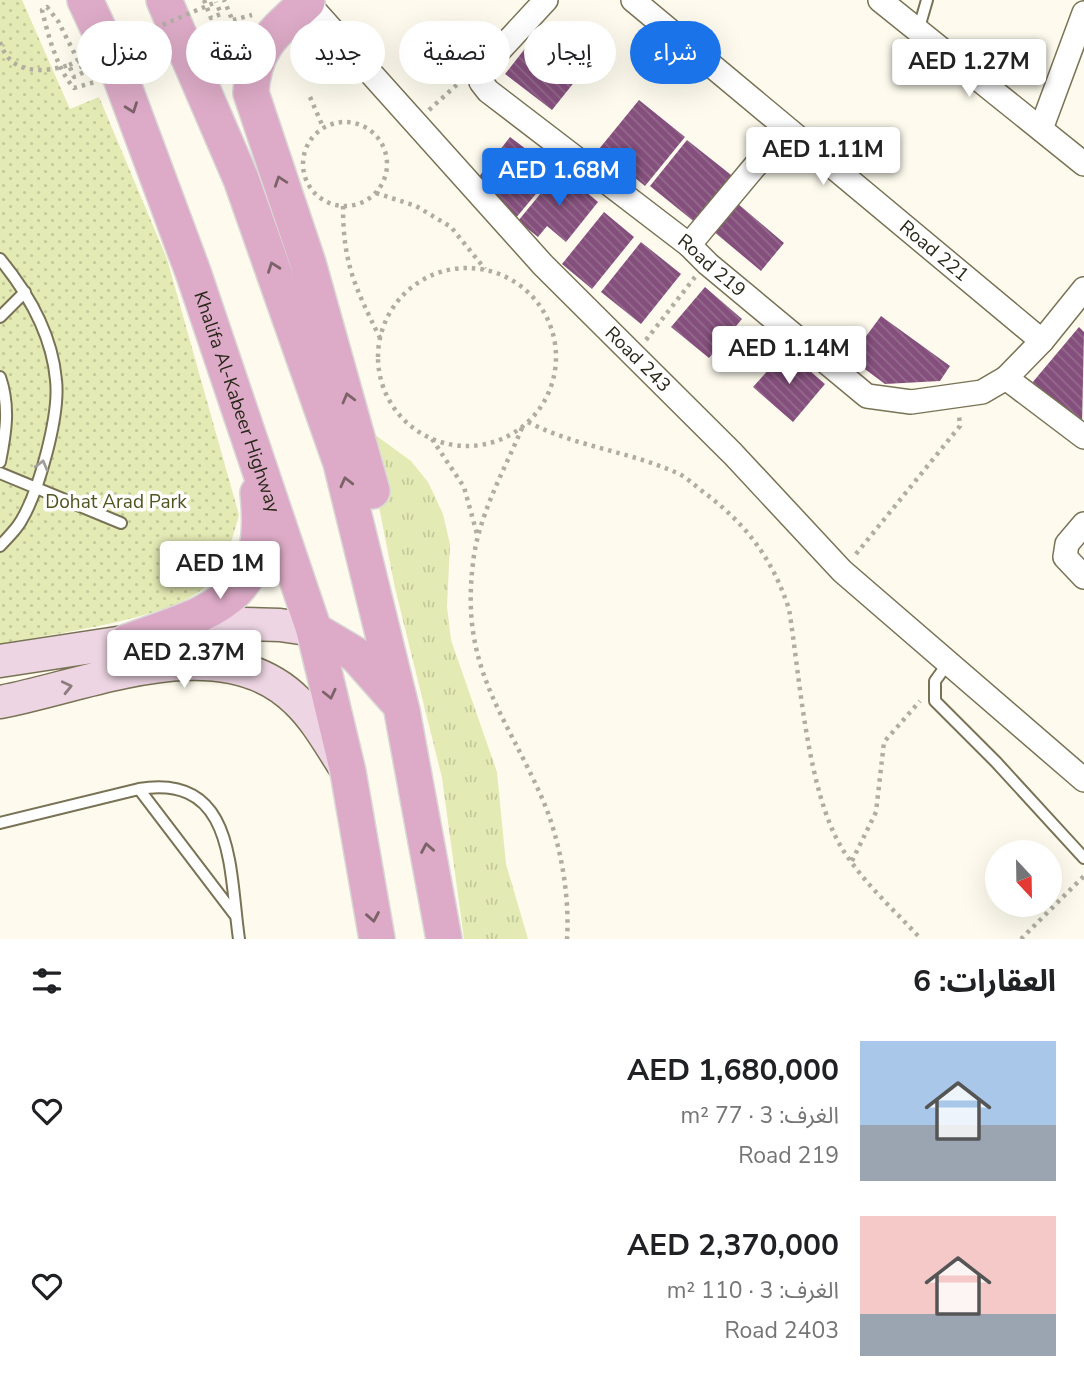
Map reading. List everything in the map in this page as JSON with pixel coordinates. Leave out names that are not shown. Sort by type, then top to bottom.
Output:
[{"type":"main road","name":"Khalifa Al-Kabeer Highway","points":[[85,0],[124,86],[251,437],[314,630],[348,772],[377,939]]},
{"type":"main road","points":[[164,0],[186,49]]},
{"type":"main road","points":[[308,1],[273,34],[260,51],[252,71],[251,93],[308,263],[369,475],[380,550],[377,609]]},
{"type":"main road","points":[[201,84],[242,179],[341,464],[402,711],[444,939]]},
{"type":"main road","points":[[127,642],[202,614],[232,594],[254,567],[260,537],[251,437]]},
{"type":"main road","points":[[0,661],[242,624],[280,625],[314,630],[356,655],[390,690],[402,711]]},
{"type":"main road","points":[[4,705],[164,665],[222,664],[259,677],[296,699],[348,772]]},
{"type":"street","points":[[510,39],[546,0]]},
{"type":"street","name":"Road 221","points":[[633,0],[1042,341]]},
{"type":"street","points":[[880,0],[1084,164]]},
{"type":"street","name":"Road 243","points":[[308,1],[543,265],[635,354],[842,571],[893,618],[949,662],[1084,780]]},
{"type":"street","points":[[1041,129],[1084,13]]},
{"type":"street","name":"Road 219","points":[[482,84],[488,92],[689,245],[708,264],[867,396],[911,402],[957,398],[982,391],[1006,378]]},
{"type":"street","points":[[689,245],[786,129]]},
{"type":"street","points":[[1084,289],[1042,341],[1006,378],[1084,437]]},
{"type":"street","points":[[1084,524],[1067,544],[1065,557],[1084,577]]},
{"type":"lane","points":[[918,31],[927,0]]},
{"type":"lane","points":[[0,259],[25,292],[45,333],[57,382],[51,432],[36,488],[20,522],[0,546]]},
{"type":"lane","points":[[0,317],[25,292]]},
{"type":"lane","points":[[0,377],[6,395],[7,430],[0,462]]},
{"type":"lane","points":[[0,473],[121,523]]},
{"type":"lane","points":[[949,662],[933,688],[940,707],[996,762],[1084,858]]},
{"type":"lane","points":[[0,823],[160,785],[181,788],[200,797],[214,812],[223,831],[239,939]]},
{"type":"lane","points":[[139,789],[236,915]]},
{"type":"path","points":[[0,42],[2,49],[19,66],[42,73],[62,68],[69,65],[216,2],[221,14],[211,18],[204,0]]},
{"type":"path","points":[[224,0],[233,21]]},
{"type":"path","points":[[66,80],[42,10],[47,8],[58,20],[84,72],[74,76],[69,65]]},
{"type":"path","points":[[415,122],[456,84]]},
{"type":"path","points":[[310,97],[323,127]]},
{"type":"path","points":[[340,122],[357,123],[372,131],[383,145],[387,161],[385,178],[376,193],[355,205],[343,206],[325,202],[312,190],[303,174],[303,156],[310,139],[323,127],[340,122]]},
{"type":"path","points":[[376,193],[415,206],[451,227],[486,270]]},
{"type":"path","points":[[343,206],[343,242],[349,271],[380,338]]},
{"type":"path","points":[[635,354],[708,264]]},
{"type":"path","points":[[451,269],[486,270],[512,279],[534,297],[549,320],[553,333],[556,346],[555,374],[545,400],[523,426],[506,437],[479,444],[450,444],[432,439],[406,422],[388,397],[379,369],[380,338],[394,306],[419,282],[451,269]]},
{"type":"path","points":[[842,571],[960,426],[957,398]]},
{"type":"path","points":[[528,422],[566,439],[678,472],[731,513],[761,547],[782,587],[789,609],[823,808],[852,862],[921,939]]},
{"type":"path","points":[[523,426],[478,535],[470,591],[476,649],[494,706],[543,799],[559,858],[569,938]]},
{"type":"path","points":[[432,439],[464,487],[478,535]]},
{"type":"path","points":[[852,862],[876,812],[884,742],[933,688]]},
{"type":"path","points":[[1021,939],[1084,876]]},
{"type":"green space","name":"Dohat Arad Park","points":[[0,0],[22,0],[70,109],[99,97],[167,259],[239,515],[220,567],[209,583],[193,596],[170,606],[111,623],[0,644]]},
{"type":"green space","points":[[363,426],[411,461],[428,482],[443,514],[450,544],[447,607],[451,640],[497,772],[506,864],[528,939],[464,939],[442,778],[395,588]]},
{"type":"building","points":[[524,50],[524,84],[573,84],[552,110],[510,78],[510,68]]},
{"type":"building","points":[[639,100],[685,137],[645,186],[599,149]]},
{"type":"building","points":[[510,137],[555,171],[515,219],[478,178]]},
{"type":"building","points":[[687,140],[735,178],[697,224],[650,186]]},
{"type":"building","points":[[560,170],[598,202],[566,242],[547,226],[538,237],[518,221]]},
{"type":"building","points":[[737,203],[784,243],[761,271],[713,231]]},
{"type":"building","points":[[604,212],[634,237],[592,289],[562,264]]},
{"type":"building","points":[[641,242],[681,274],[641,324],[601,292]]},
{"type":"building","points":[[705,287],[742,319],[709,358],[671,327]]},
{"type":"building","points":[[881,316],[950,366],[940,381],[885,384],[850,358]]},
{"type":"building","points":[[1079,327],[1084,332],[1082,425],[1032,383]]},
{"type":"building","points":[[786,350],[825,384],[793,422],[753,387]]}]
